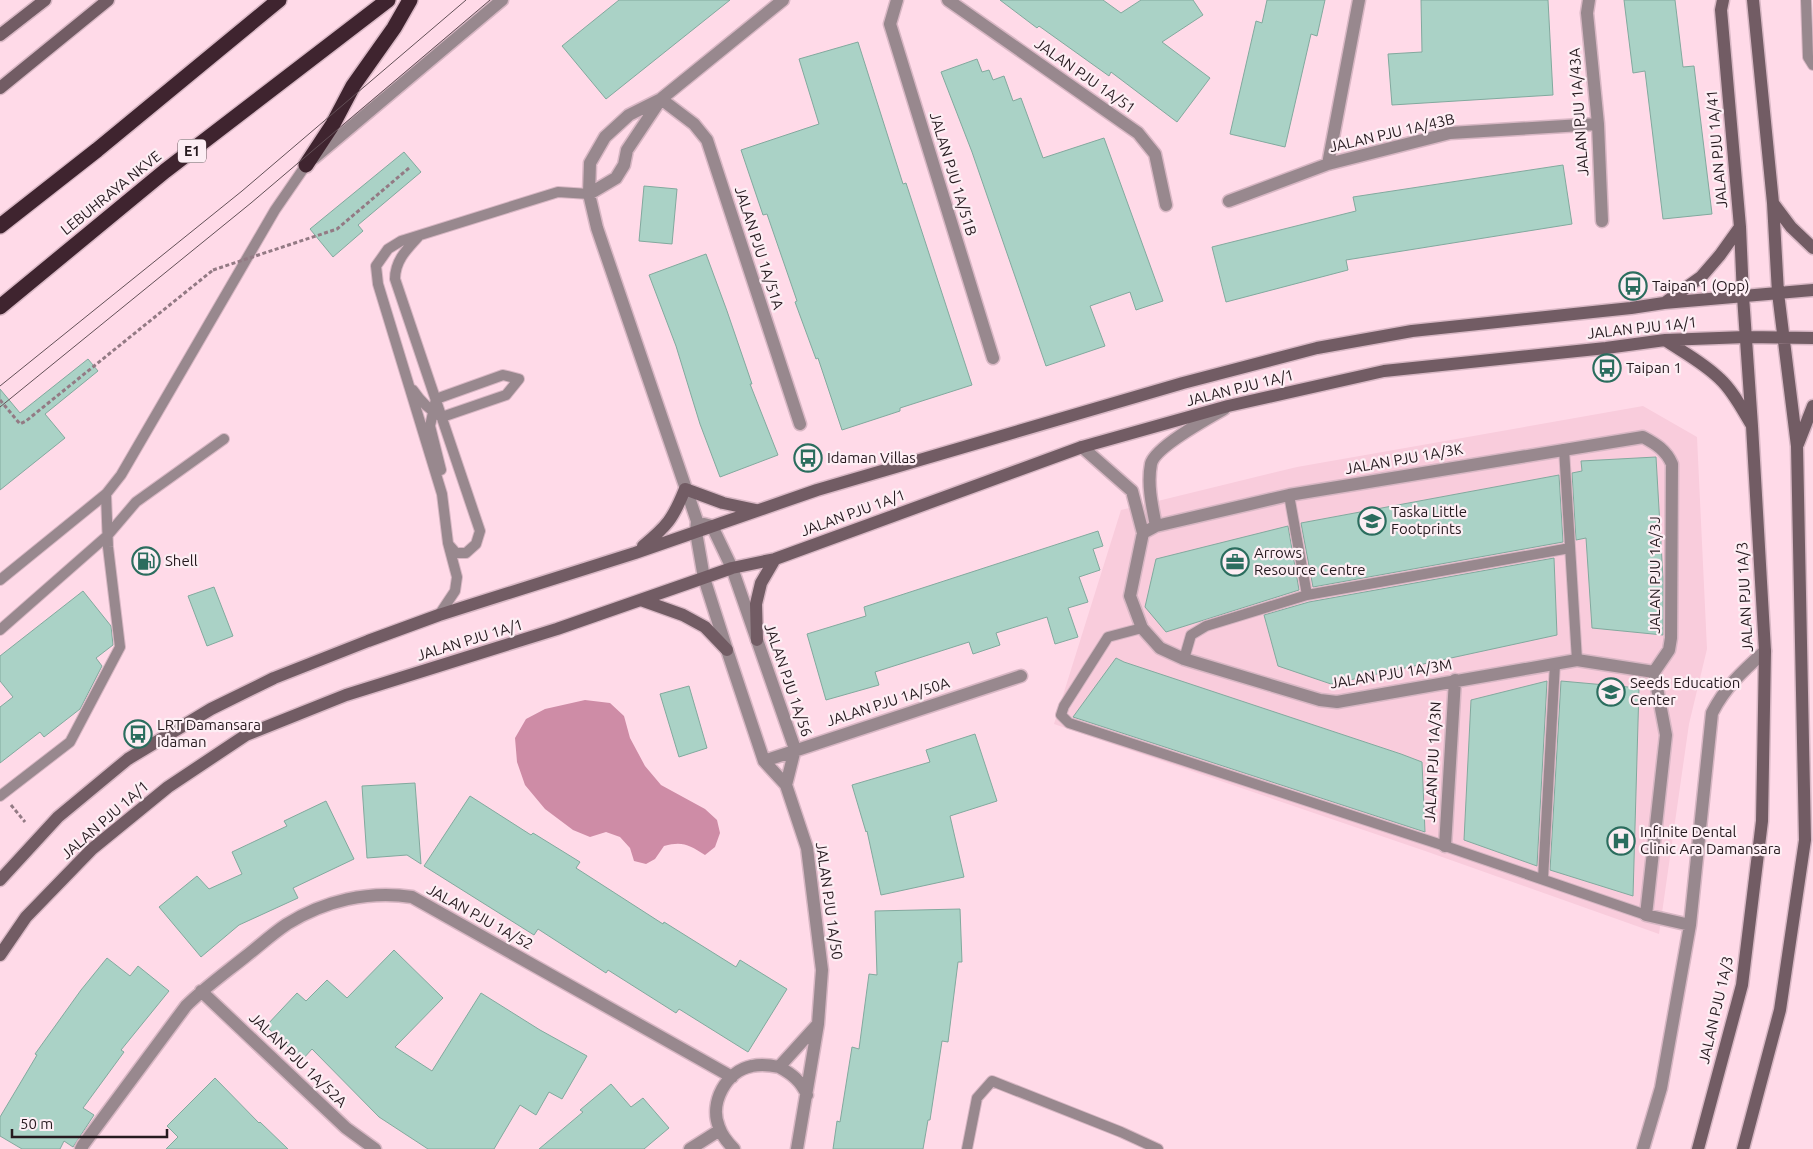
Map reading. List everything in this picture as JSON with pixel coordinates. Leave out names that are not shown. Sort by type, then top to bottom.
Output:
[{"type":"highway","points":[[0,226],[97,150],[279,0]]},
{"type":"highway","name":"LEBUHRAYA NKVE","points":[[0,306],[165,171],[388,0]]},
{"type":"highway","points":[[306,165],[333,124],[353,86],[394,28],[410,0]]},
{"type":"main road","points":[[0,35],[45,0]]},
{"type":"main road","points":[[0,88],[108,0]]},
{"type":"main road","name":"JALAN PJU 1A/41","points":[[1723,0],[1722,10],[1740,226],[1746,337]]},
{"type":"main road","points":[[1743,1149],[1780,1010],[1809,840],[1797,446],[1778,293],[1773,203],[1754,0]]},
{"type":"main road","points":[[1773,203],[1791,227],[1813,248]]},
{"type":"main road","points":[[1664,303],[1701,277],[1720,255],[1740,226]]},
{"type":"main road","name":"JALAN PJU 1A/1","points":[[0,880],[58,817],[128,759],[211,708],[274,678],[368,640],[438,615],[635,553],[696,526],[712,526],[817,490],[1183,383],[1317,348],[1412,331],[1664,303],[1813,290]]},
{"type":"main road","name":"JALAN PJU 1A/1","points":[[0,955],[26,917],[92,849],[168,787],[246,736],[346,695],[557,629],[732,568],[775,558],[1082,446],[1228,406],[1384,371],[1665,340],[1746,337],[1813,338]]},
{"type":"main road","name":"JALAN PJU 1A/3","points":[[1698,1149],[1742,984],[1762,821],[1765,651],[1746,337]]},
{"type":"main road","points":[[1665,340],[1707,368],[1721,380],[1736,399],[1752,426]]},
{"type":"main road","points":[[1797,446],[1813,406]]},
{"type":"main road","points":[[635,553],[664,529],[676,512],[685,489],[723,503],[756,510]]},
{"type":"main road","points":[[757,640],[756,604],[761,583],[775,558]]},
{"type":"main road","points":[[641,600],[683,615],[705,627],[727,650]]},
{"type":"street","points":[[306,165],[502,0]]},
{"type":"street","points":[[783,0],[662,99],[629,115],[605,137],[590,163],[589,194],[597,228],[685,489],[696,526],[704,578],[727,650],[764,761],[786,785]]},
{"type":"street","name":"JALAN PJU 1A/51B","points":[[897,0],[890,24],[993,358]]},
{"type":"street","name":"JALAN PJU 1A/51","points":[[948,0],[1138,133],[1155,154],[1166,205]]},
{"type":"street","points":[[1328,164],[1359,0]]},
{"type":"street","name":"JALAN PJU 1A/43A","points":[[1589,0],[1587,13],[1598,124],[1602,221]]},
{"type":"street","points":[[589,194],[616,178],[624,165],[628,150],[662,99]]},
{"type":"street","name":"JALAN PJU 1A/51A","points":[[662,99],[694,124],[706,140],[800,424]]},
{"type":"street","name":"JALAN PJU 1A/43B","points":[[1229,201],[1328,164],[1450,133],[1598,124]]},
{"type":"street","points":[[1082,446],[1132,490],[1143,532],[1156,526],[1149,487],[1151,462],[1168,443],[1228,406]]},
{"type":"street","name":"JALAN PJU 1A/3K","points":[[1156,526],[1290,495],[1564,449],[1644,437],[1658,444]]},
{"type":"street","name":"JALAN PJU 1A/3J","points":[[1654,672],[1669,650],[1672,638],[1672,464],[1668,455],[1658,444]]},
{"type":"street","name":"JALAN PJU 1A/56","points":[[712,526],[732,568],[795,749],[786,785]]},
{"type":"street","name":"JALAN PJU 1A/3M","points":[[1143,532],[1130,596],[1142,628],[1160,648],[1184,659],[1320,700],[1337,702],[1577,660],[1654,672]]},
{"type":"street","points":[[1643,1149],[1661,1088],[1690,925],[1712,713],[1719,699],[1733,681],[1765,651]]},
{"type":"street","points":[[1654,672],[1666,734],[1646,915],[1690,925]]},
{"type":"street","name":"JALAN PJU 1A/50A","points":[[764,761],[795,749],[1021,676]]},
{"type":"street","name":"JALAN PJU 1A/3N","points":[[1445,846],[1455,680]]},
{"type":"street","name":"JALAN PJU 1A/50","points":[[786,785],[807,848],[822,970],[818,1024],[808,1095],[796,1148]]},
{"type":"street","name":"JALAN PJU 1A/52","points":[[81,1149],[82,1145],[186,1006],[201,991],[286,925],[324,906],[361,896],[396,894],[412,897],[732,1077]]},
{"type":"street","name":"JALAN PJU 1A/52A","points":[[201,991],[346,1128],[375,1149]]},
{"type":"street","points":[[779,1067],[818,1024]]},
{"type":"street","points":[[734,1149],[725,1141],[718,1126],[716,1110],[719,1095],[726,1082],[732,1077],[750,1066],[765,1064],[779,1067],[792,1074],[803,1085],[808,1095]]},
{"type":"street","points":[[690,1149],[720,1130]]},
{"type":"lane","points":[[1806,0],[1808,57],[1813,65]]},
{"type":"lane","points":[[0,580],[106,494],[122,475],[275,210],[306,165]]},
{"type":"lane","points":[[442,494],[378,284],[376,266],[388,249],[401,241],[558,192],[589,194]]},
{"type":"lane","points":[[418,237],[402,254],[395,269],[395,279],[480,531],[476,544],[466,553],[456,553],[448,543]]},
{"type":"lane","points":[[407,382],[420,401],[432,412],[442,417],[506,395],[520,379],[503,375],[436,399]]},
{"type":"lane","points":[[436,399],[430,426],[442,472],[442,494],[448,543],[457,577],[455,591],[438,615]]},
{"type":"lane","points":[[0,630],[107,536],[136,502],[224,439]]},
{"type":"lane","points":[[1564,449],[1577,660]]},
{"type":"lane","points":[[1,796],[70,742],[120,647],[107,536],[106,494]]},
{"type":"lane","points":[[1290,495],[1307,595]]},
{"type":"lane","points":[[1184,659],[1191,635],[1206,626],[1307,595],[1570,548]]},
{"type":"lane","points":[[1142,628],[1108,637],[1064,706],[1061,715],[1069,723],[1445,846],[1646,915]]},
{"type":"lane","points":[[1543,880],[1555,664]]},
{"type":"lane","points":[[967,1149],[977,1098],[992,1081],[1122,1132],[1158,1149]]},
{"type":"path","points":[[0,400],[20,424],[26,421],[213,270],[337,230],[409,168]]},
{"type":"path","points":[[1,796],[25,822]]},
{"type":"shaded area","name":"Taipan 1","points":[[1643,406],[1697,437],[1707,649],[1689,724],[1659,934],[1428,852],[1054,724],[1121,510],[1297,467]]},
{"type":"shaded area","points":[[585,700],[610,703],[624,716],[630,738],[645,766],[661,785],[705,809],[717,820],[720,833],[715,847],[705,855],[686,845],[664,846],[655,859],[646,864],[634,861],[630,848],[620,837],[606,832],[590,837],[573,830],[545,809],[525,785],[517,762],[515,738],[526,719],[545,709]]},
{"type":"building","points":[[619,0],[730,0],[606,99],[562,46]]},
{"type":"building","points":[[1000,0],[1103,0],[1121,13],[1141,0],[1193,0],[1203,15],[1162,42],[1210,78],[1177,122],[1111,72],[1109,76],[1039,26],[1037,28]]},
{"type":"building","points":[[1267,0],[1325,0],[1317,36],[1311,34],[1285,147],[1230,134],[1256,21],[1262,23]]},
{"type":"building","points":[[1421,0],[1548,0],[1553,95],[1392,105],[1388,54],[1422,52]]},
{"type":"building","points":[[1624,0],[1675,0],[1683,67],[1694,66],[1712,214],[1663,219],[1645,71],[1633,73]]},
{"type":"building","points":[[858,42],[903,184],[906,183],[972,385],[900,408],[900,411],[842,430],[818,358],[816,359],[795,302],[797,301],[767,214],[763,215],[741,150],[819,124],[799,59]]},
{"type":"building","points":[[977,59],[982,72],[989,70],[993,80],[1004,76],[1013,101],[1021,98],[1043,158],[1104,138],[1163,301],[1136,310],[1130,292],[1090,306],[1105,346],[1046,366],[972,152],[941,72]]},
{"type":"building","points":[[404,152],[421,172],[358,225],[363,231],[333,257],[310,229]]},
{"type":"building","points":[[1563,165],[1572,224],[1346,260],[1348,270],[1226,302],[1212,247],[1356,211],[1353,197]]},
{"type":"building","points":[[644,186],[677,189],[672,244],[639,241]]},
{"type":"building","points":[[706,254],[752,384],[750,384],[778,455],[720,477],[700,424],[676,346],[649,275]]},
{"type":"building","points":[[88,359],[98,371],[45,414],[65,438],[0,490],[0,389],[20,413]]},
{"type":"building","points":[[1656,457],[1663,578],[1663,635],[1592,628],[1586,538],[1576,540],[1572,473],[1582,471],[1581,461]]},
{"type":"building","points":[[1559,475],[1563,542],[1313,587],[1301,523]]},
{"type":"building","points":[[1288,526],[1299,590],[1166,632],[1145,607],[1156,559]]},
{"type":"building","points":[[1098,531],[1103,546],[1093,549],[1100,570],[1079,577],[1088,602],[1068,608],[1078,637],[1055,644],[1047,617],[996,633],[1000,645],[973,654],[969,642],[875,672],[879,685],[826,700],[807,634],[866,616],[864,607]]},
{"type":"building","points":[[1554,558],[1557,635],[1331,684],[1278,666],[1264,615],[1309,602]]},
{"type":"building","points":[[214,587],[233,636],[207,646],[188,596]]},
{"type":"building","points":[[83,591],[111,626],[113,645],[96,658],[102,666],[80,709],[44,737],[40,732],[0,763],[0,707],[13,697],[0,681],[0,656]]},
{"type":"building","points":[[1116,658],[1422,762],[1425,832],[1073,717]]},
{"type":"building","points":[[1547,681],[1537,866],[1464,840],[1471,700]]},
{"type":"building","points":[[1561,681],[1639,688],[1633,896],[1550,870]]},
{"type":"building","points":[[689,686],[707,748],[679,757],[660,694]]},
{"type":"building","points":[[975,734],[997,801],[950,816],[964,877],[881,895],[867,831],[852,785],[930,762],[926,750]]},
{"type":"building","points":[[415,783],[421,864],[407,855],[367,858],[362,786]]},
{"type":"building","points":[[470,796],[531,835],[533,833],[580,862],[576,868],[663,924],[664,922],[736,967],[740,960],[787,989],[748,1052],[679,1009],[676,1013],[608,970],[606,973],[538,929],[534,935],[424,866]]},
{"type":"building","points":[[326,801],[354,859],[293,888],[298,898],[239,925],[201,957],[159,907],[197,876],[209,889],[242,874],[232,852],[287,826],[284,821]]},
{"type":"building","points":[[960,909],[962,962],[958,962],[948,1042],[942,1041],[930,1120],[928,1120],[923,1149],[833,1149],[837,1121],[840,1122],[852,1047],[859,1049],[869,974],[877,975],[875,911]]},
{"type":"building","points":[[394,950],[443,998],[395,1047],[432,1071],[481,993],[540,1030],[587,1056],[562,1099],[549,1092],[536,1115],[520,1105],[494,1149],[428,1149],[379,1117],[312,1049],[302,1060],[266,1026],[297,993],[306,1001],[327,980],[347,998]]},
{"type":"building","points":[[107,958],[130,976],[138,966],[169,991],[121,1050],[124,1052],[83,1108],[94,1115],[73,1147],[64,1141],[60,1149],[22,1149],[0,1136],[0,1117],[37,1055],[35,1054],[81,990]]},
{"type":"building","points":[[215,1078],[259,1123],[288,1149],[166,1149],[178,1137],[167,1126]]},
{"type":"building","points":[[611,1084],[631,1107],[643,1098],[669,1128],[644,1149],[539,1149],[583,1112],[580,1110]]},
{"type":"tram line","points":[[0,386],[242,191],[466,0]]},
{"type":"tram line","points":[[0,407],[251,203],[490,0]]},
{"type":"place","name":"Taipan 1 (Opp)","points":[[1633,286]]},
{"type":"place","name":"Taipan 1","points":[[1607,368]]},
{"type":"place","name":"Idaman Villas","points":[[808,458]]},
{"type":"place","name":"Taska Little Footprints","points":[[1372,521]]},
{"type":"place","name":"Shell","points":[[146,561]]},
{"type":"place","name":"Arrows Resource Centre","points":[[1235,562]]},
{"type":"place","name":"Seeds Education Center","points":[[1611,692]]},
{"type":"place","name":"LRT Damansara Idaman","points":[[138,734]]},
{"type":"place","name":"Infinite Dental Clinic Ara Damansara","points":[[1621,841]]}]
